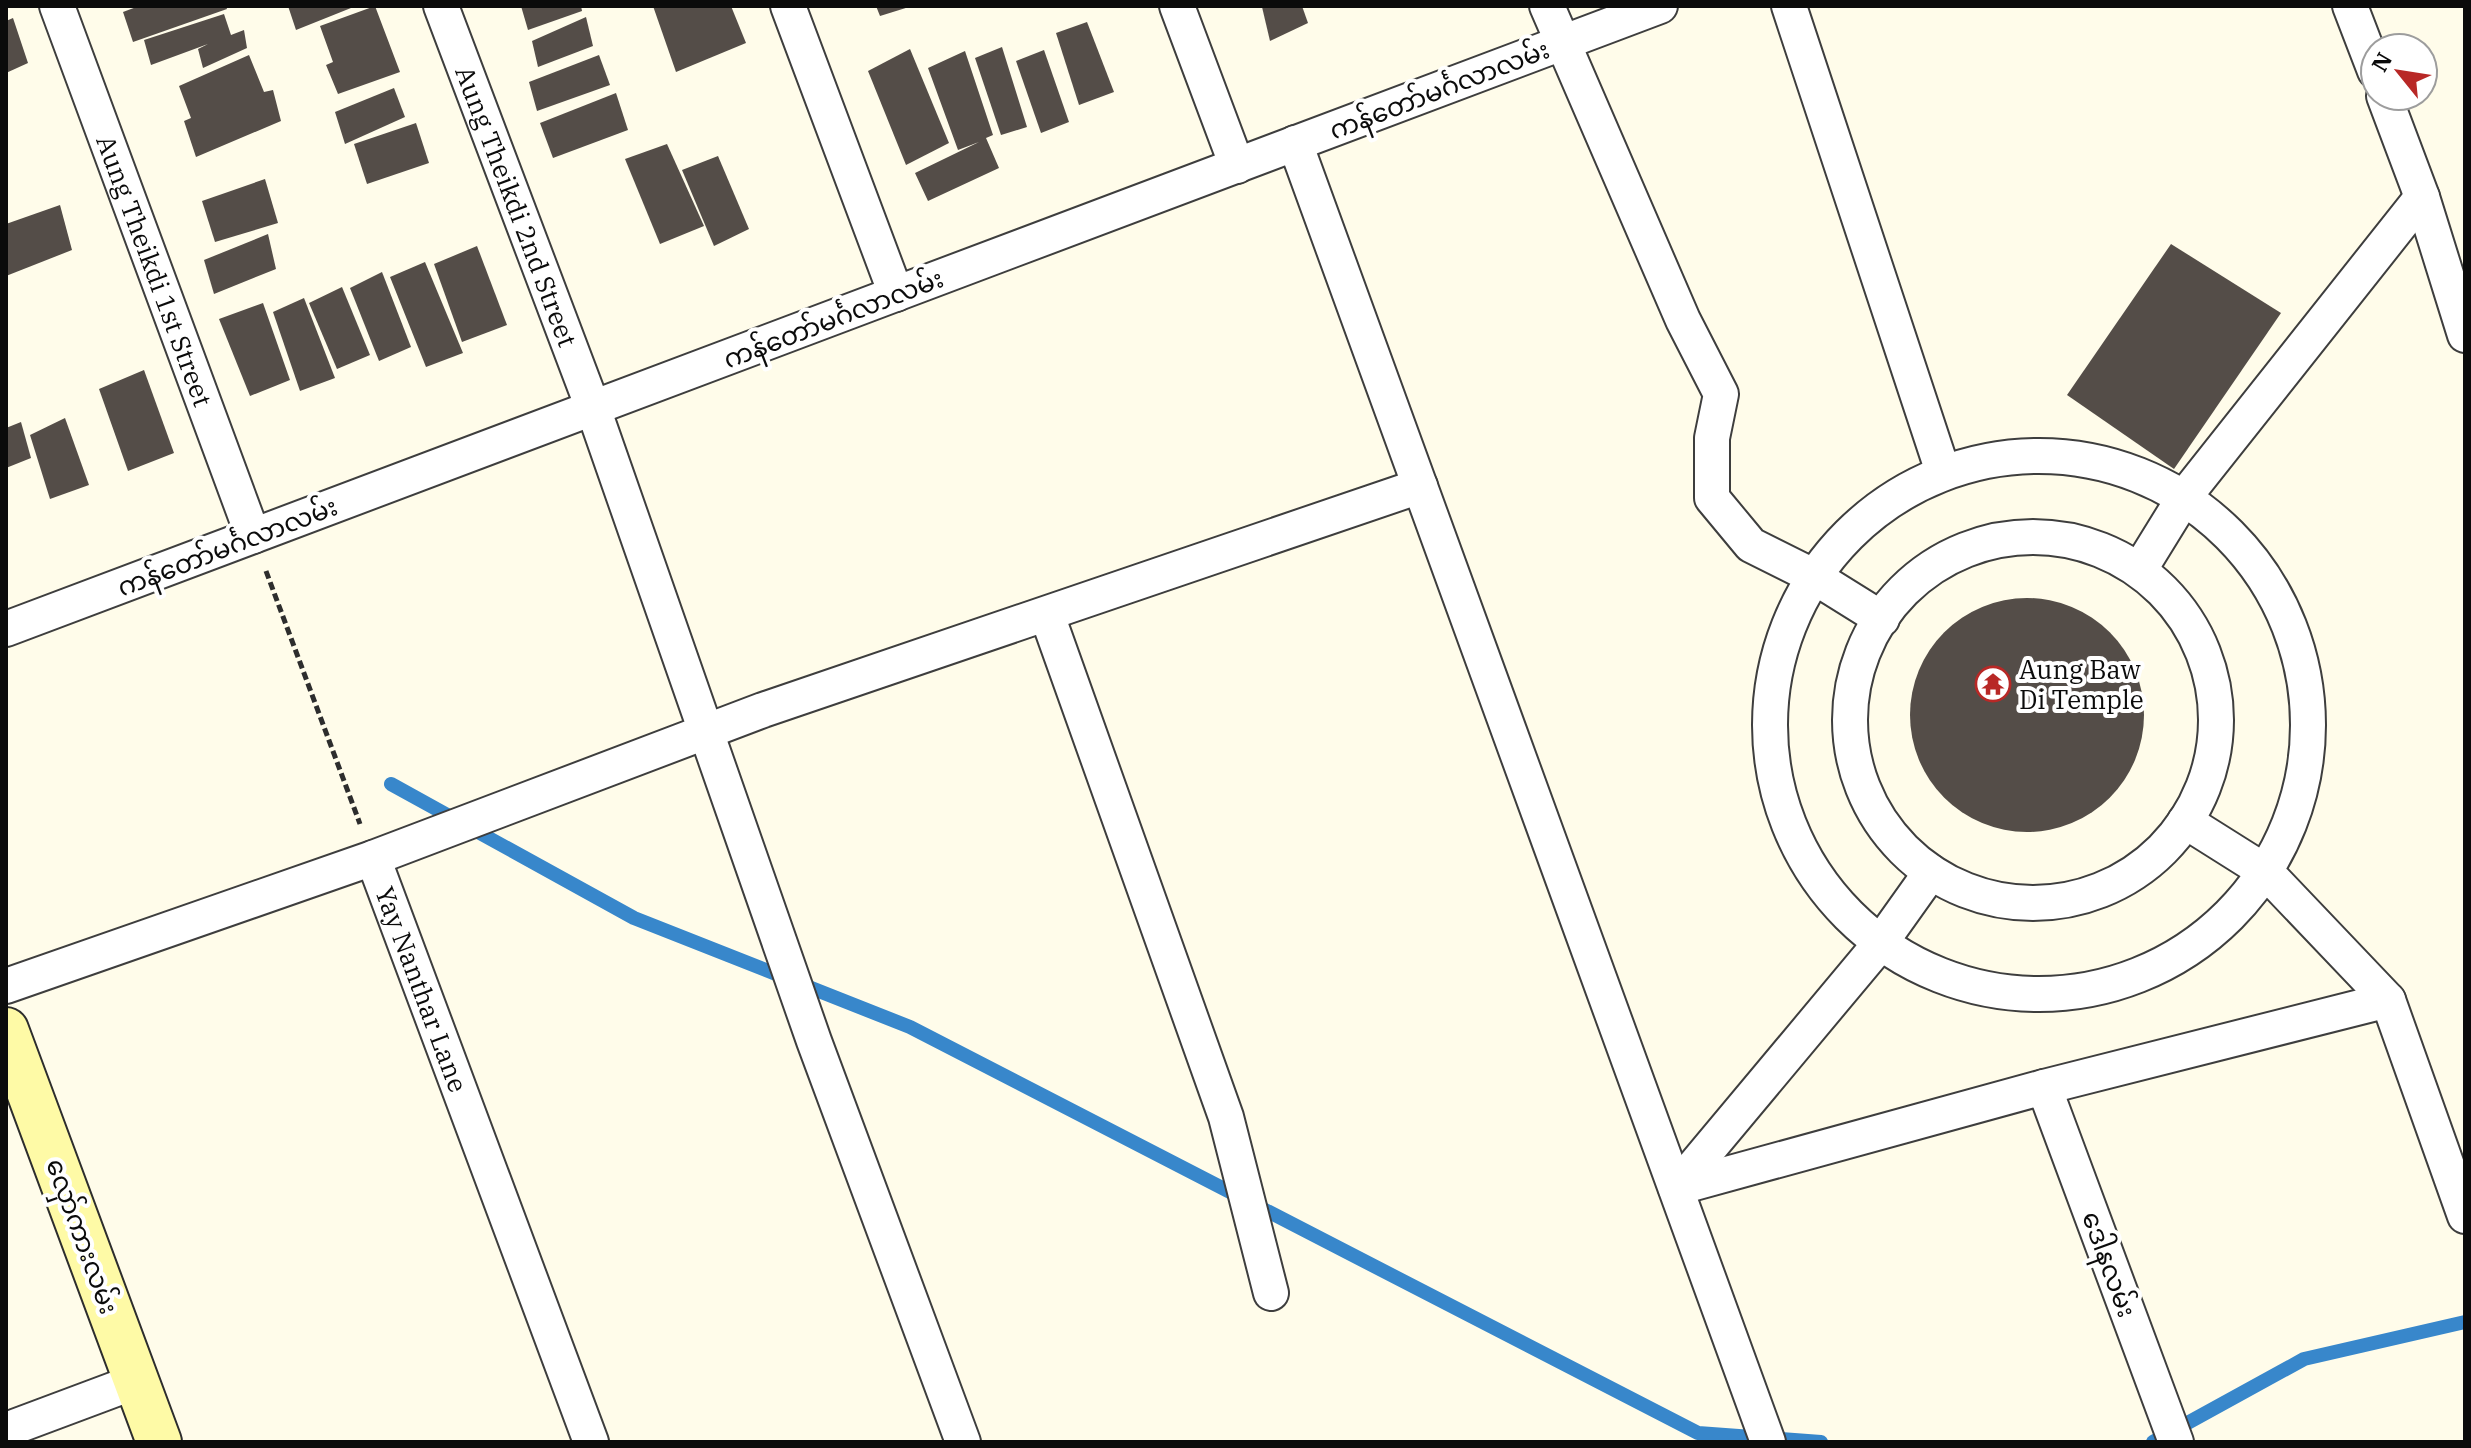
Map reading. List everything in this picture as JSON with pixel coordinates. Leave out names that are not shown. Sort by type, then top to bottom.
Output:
[{"type":"main road","name":"လှော်ကားလမ်း","points":[[6,1030],[159,1442]]},
{"type":"street","name":"Aung Theikdi 1st Street","points":[[57,6],[253,536]]},
{"type":"street","name":"Aung Theikdi 2nd Street","points":[[441,6],[593,408],[814,1041],[963,1442]]},
{"type":"street","points":[[788,6],[896,294]]},
{"type":"street","points":[[1177,6],[1237,166]]},
{"type":"street","points":[[1547,6],[1683,320],[1721,394],[1712,438],[1712,498],[1751,545],[1813,576],[1882,619]]},
{"type":"street","name":"ကန်တော်မင်္ဂလာလမ်း","points":[[6,629],[1660,6]]},
{"type":"street","points":[[1789,6],[1943,472]]},
{"type":"street","points":[[2350,6],[2360,32]]},
{"type":"street","points":[[2390,112],[2422,197],[2465,335]]},
{"type":"street","points":[[1295,143],[1768,1442]]},
{"type":"street","points":[[2140,569],[2185,496],[2422,197]]},
{"type":"street","points":[[2025,454],[2108,462],[2185,496],[2248,552],[2292,626],[2309,709],[2300,794],[2266,872],[2206,938],[2130,980],[2043,997],[1957,984],[1879,945],[1821,887],[1783,814],[1768,733],[1778,651],[1813,576],[1870,514],[1943,472],[2025,454]]},
{"type":"street","points":[[6,986],[434,836],[763,710],[1420,486]]},
{"type":"street","points":[[2023,535],[2084,542],[2140,569],[2184,612],[2211,668],[2217,730],[2204,791],[2170,843],[2121,882],[2066,902],[2008,903],[1952,886],[1905,852],[1870,806],[1852,750],[1851,692],[1871,633],[1882,619],[1910,583],[1962,550],[2023,535]]},
{"type":"street","points":[[1047,615],[1226,1117],[1271,1293]]},
{"type":"street","points":[[2185,821],[2266,872],[2388,1000],[2465,1216]]},
{"type":"street","name":"Yay Nanthar Lane","points":[[373,858],[591,1442]]},
{"type":"street","points":[[1676,1188],[1879,945],[1931,872]]},
{"type":"street","points":[[1676,1188],[2044,1087],[2388,1000]]},
{"type":"street","name":"ဒေါနလမ်း","points":[[2044,1087],[2176,1442]]},
{"type":"street","points":[[6,1430],[137,1381]]},
{"type":"path","name":"Yay Nanthar Lane","points":[[253,536],[373,858]]},
{"type":"building","points":[[139,6],[226,6],[227,9],[133,42],[123,12]]},
{"type":"building","points":[[288,6],[356,6],[296,30]]},
{"type":"building","points":[[375,6],[400,72],[338,94],[326,65],[333,62],[320,26]]},
{"type":"building","points":[[521,6],[581,6],[582,11],[528,30]]},
{"type":"building","points":[[653,6],[731,6],[746,43],[676,72]]},
{"type":"building","points":[[876,6],[909,6],[909,7],[880,16]]},
{"type":"building","points":[[1302,6],[1308,23],[1270,41],[1262,7]]},
{"type":"building","points":[[224,14],[231,35],[244,30],[247,48],[203,68],[198,49],[208,44],[151,65],[144,40]]},
{"type":"building","points":[[586,17],[593,46],[538,67],[532,41]]},
{"type":"building","points":[[13,18],[28,63],[6,73],[6,21]]},
{"type":"building","points":[[1087,22],[1114,92],[1079,105],[1056,33]]},
{"type":"building","points":[[1002,47],[1027,127],[1001,135],[975,58]]},
{"type":"building","points":[[910,49],[949,143],[906,165],[868,71]]},
{"type":"building","points":[[1044,50],[1069,122],[1041,133],[1016,61]]},
{"type":"building","points":[[965,51],[993,135],[986,138],[999,168],[928,201],[915,173],[979,142],[958,150],[928,68]]},
{"type":"building","points":[[249,55],[264,92],[273,90],[281,121],[196,157],[184,121],[191,118],[179,86]]},
{"type":"building","points":[[599,55],[610,85],[537,111],[529,82]]},
{"type":"building","points":[[394,88],[405,117],[345,144],[335,112]]},
{"type":"building","points":[[616,93],[628,130],[553,158],[540,123]]},
{"type":"building","points":[[416,123],[429,163],[367,184],[354,144]]},
{"type":"building","points":[[667,144],[704,226],[660,244],[625,159]]},
{"type":"building","points":[[718,156],[749,229],[714,246],[682,170]]},
{"type":"building","points":[[265,179],[278,223],[215,242],[202,201]]},
{"type":"building","points":[[60,205],[72,250],[6,276],[6,224]]},
{"type":"building","points":[[268,234],[276,269],[214,294],[204,260]]},
{"type":"building","points":[[2171,244],[2281,313],[2174,469],[2067,395]]},
{"type":"building","points":[[477,246],[507,325],[462,342],[434,264]]},
{"type":"building","points":[[425,262],[463,353],[426,367],[390,277]]},
{"type":"building","points":[[382,272],[411,347],[379,361],[350,288]]},
{"type":"building","points":[[342,287],[370,355],[337,369],[309,303]]},
{"type":"building","points":[[304,298],[335,378],[300,391],[273,312]]},
{"type":"building","points":[[263,303],[290,380],[250,396],[219,319]]},
{"type":"building","points":[[144,370],[174,453],[128,471],[99,389]]},
{"type":"building","points":[[65,418],[89,485],[50,499],[30,435]]},
{"type":"building","points":[[21,422],[31,458],[6,468],[6,428]]},
{"type":"building","points":[[2027,598],[2050,600],[2072,607],[2110,632],[2135,670],[2142,692],[2142,738],[2135,760],[2110,798],[2072,823],[2050,830],[2027,832],[2004,830],[1982,823],[1944,798],[1919,760],[1912,738],[1910,715],[1912,692],[1919,670],[1944,632],[1982,607],[2004,600]]},
{"type":"waterway","points":[[391,784],[634,918],[910,1027],[1698,1433],[1821,1442]]},
{"type":"waterway","points":[[2153,1442],[2304,1359],[2465,1322]]},
{"type":"place","name":"Aung Baw Di Temple","points":[[1993,684]]}]
